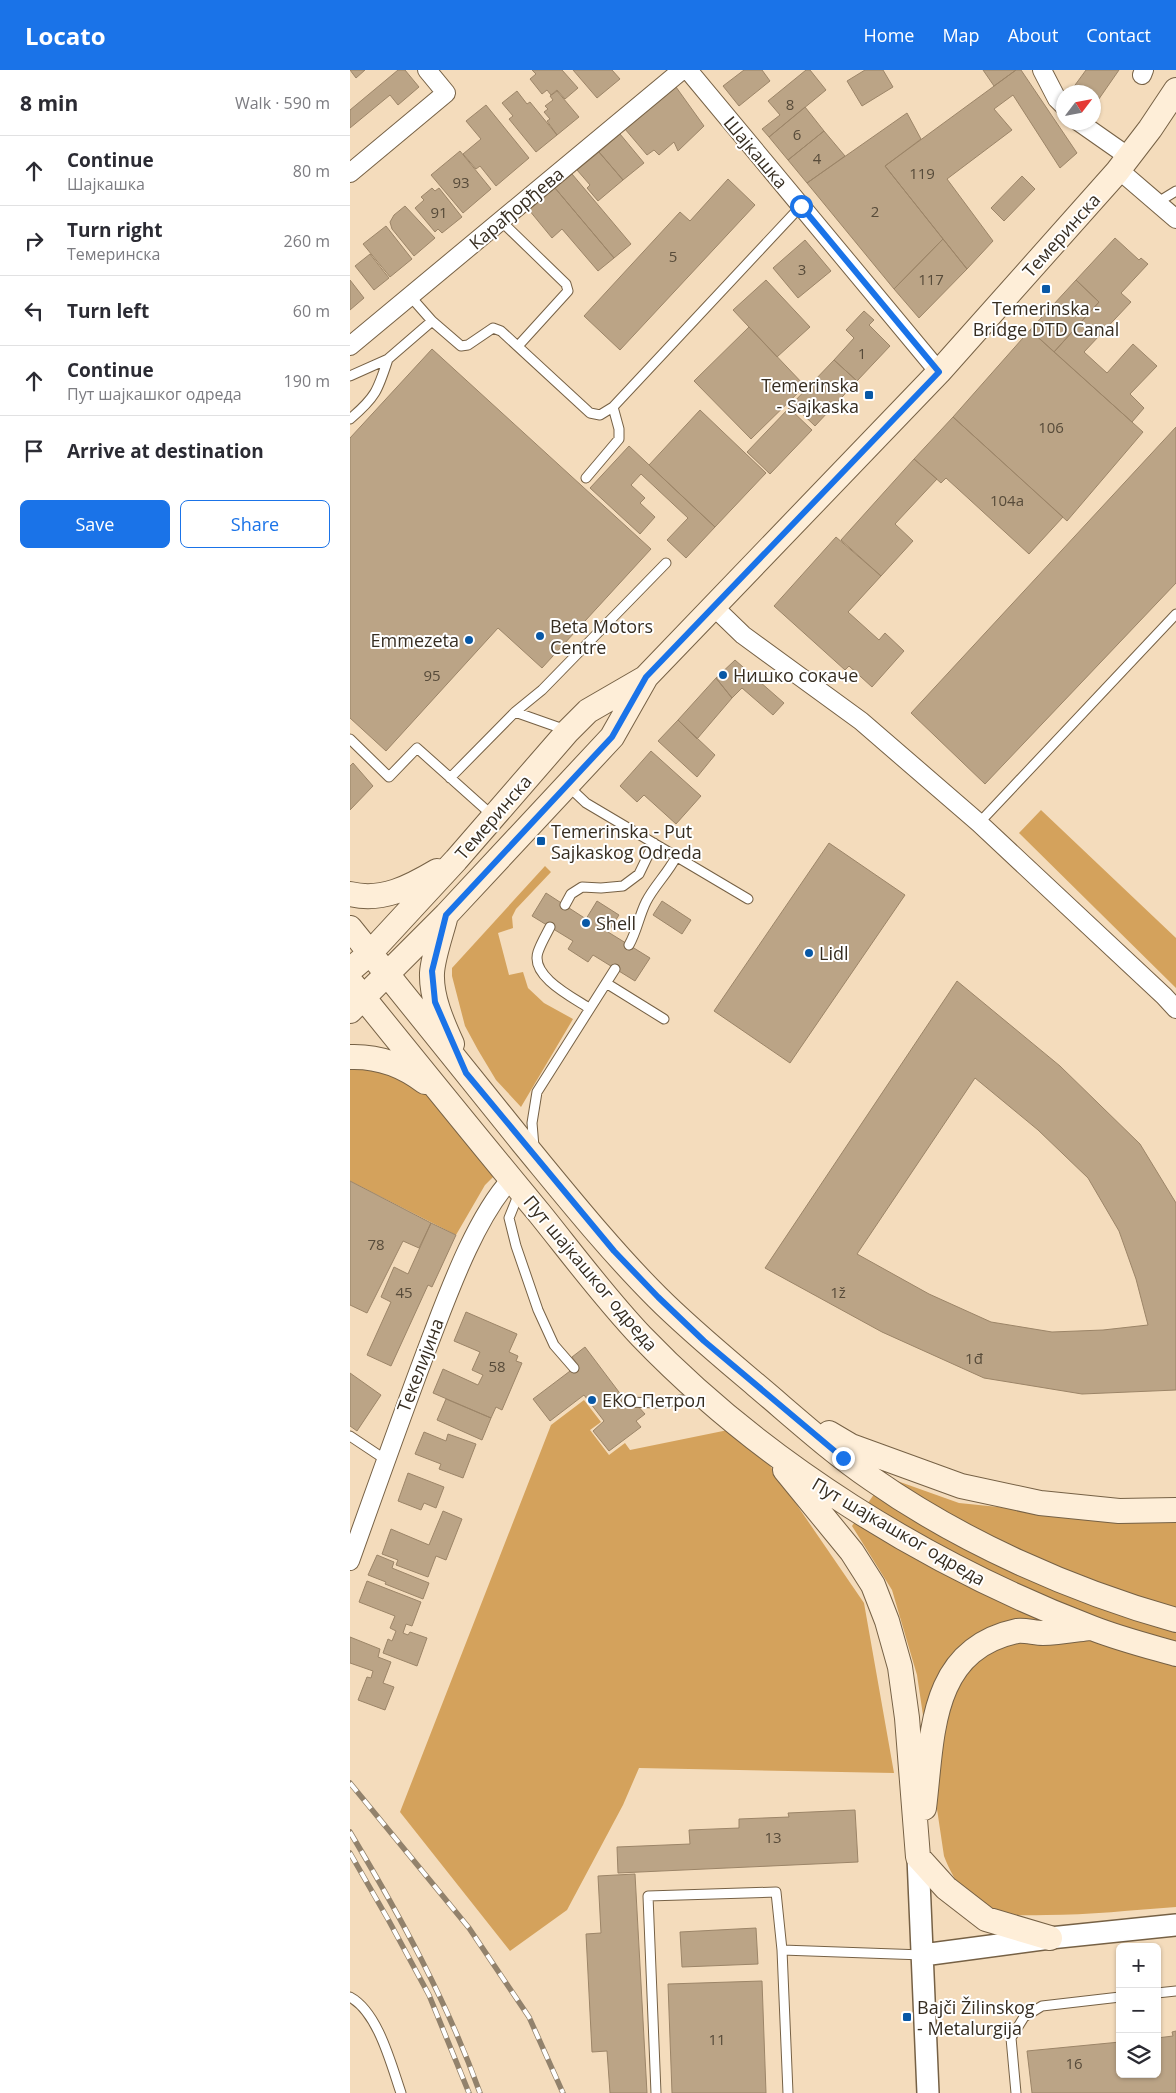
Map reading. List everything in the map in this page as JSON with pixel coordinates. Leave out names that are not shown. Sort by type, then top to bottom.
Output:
[{"type":"main road","name":"Темеринска","points":[[354,996],[387,975],[446,915],[612,737],[646,677],[939,372],[1124,163],[1176,90]]},
{"type":"main road","name":"Темеринска","points":[[350,970],[370,953],[456,860],[568,731],[588,711],[646,677]]},
{"type":"main road","points":[[350,894],[363,897],[394,893],[413,885],[456,860]]},
{"type":"main road","points":[[446,915],[432,971],[432,982],[435,1002],[466,1073]]},
{"type":"main road","name":"Пут шајкашког одреда","points":[[350,928],[466,1073],[614,1251],[704,1341],[781,1407],[871,1479],[946,1525],[1021,1563],[1088,1591],[1176,1620]]},
{"type":"main road","name":"Пут шајкашког одреда","points":[[354,996],[439,1092],[617,1310],[654,1349],[770,1451],[840,1500],[963,1571],[1091,1628],[1131,1642],[1176,1654]]},
{"type":"main road","points":[[350,1057],[367,1056],[390,1062],[416,1075],[439,1092]]},
{"type":"main road","points":[[781,1407],[851,1446],[961,1486],[1040,1503],[1119,1511],[1176,1510]]},
{"type":"main road","points":[[770,1451],[807,1499],[832,1526],[852,1552],[873,1585],[887,1621],[900,1667],[907,1718],[918,1857],[946,1888],[986,1919],[1050,1938]]},
{"type":"main road","points":[[918,1857],[937,1710],[946,1681],[964,1657],[987,1641],[1018,1631],[1045,1633],[1091,1628]]},
{"type":"street","points":[[350,174],[446,93],[427,70]]},
{"type":"street","name":"Карађорђева","points":[[350,346],[682,70]]},
{"type":"street","name":"Шајкашка","points":[[688,70],[939,372]]},
{"type":"street","points":[[1042,70],[1056,97]]},
{"type":"street","points":[[1088,130],[1124,163],[1158,202],[1176,219]]},
{"type":"street","points":[[713,606],[743,634],[861,721],[980,823],[1176,1009]]},
{"type":"street","name":"Текелијина","points":[[350,1561],[436,1324],[461,1266],[498,1193],[516,1184]]},
{"type":"street","points":[[918,1857],[928,2093]]},
{"type":"street","points":[[923,1955],[1050,1938],[1176,1925]]},
{"type":"lane","points":[[1158,202],[1176,191]]},
{"type":"lane","points":[[410,296],[432,321],[461,346],[468,345],[493,328],[501,331],[590,413],[600,415],[613,407],[801,206]]},
{"type":"lane","points":[[501,221],[566,284],[568,291],[518,346]]},
{"type":"lane","points":[[350,376],[388,359],[432,321]]},
{"type":"lane","points":[[350,419],[366,406],[378,389],[388,359]]},
{"type":"lane","points":[[586,478],[619,439],[619,429],[613,407]]},
{"type":"lane","points":[[450,778],[515,712],[542,690],[666,563]]},
{"type":"lane","points":[[980,823],[1176,614]]},
{"type":"lane","points":[[515,712],[568,731]]},
{"type":"lane","points":[[350,739],[389,777],[417,748],[493,817]]},
{"type":"lane","points":[[567,785],[586,804],[748,899]]},
{"type":"lane","points":[[565,905],[571,894],[582,887],[623,886],[639,874],[654,843]]},
{"type":"lane","points":[[630,946],[646,902],[668,872],[676,857]]},
{"type":"lane","points":[[550,927],[537,953],[539,970],[552,984],[589,1008]]},
{"type":"lane","points":[[535,1157],[532,1123],[536,1092],[615,969]]},
{"type":"lane","points":[[606,983],[664,1019]]},
{"type":"lane","points":[[516,1184],[509,1218],[516,1246],[532,1292],[554,1345],[574,1368]]},
{"type":"lane","points":[[627,1402],[658,1403],[682,1400],[711,1400]]},
{"type":"lane","points":[[350,1436],[386,1460]]},
{"type":"lane","points":[[656,2093],[648,1896],[776,1892],[782,1950],[788,2093]]},
{"type":"lane","points":[[782,1950],[923,1955]]},
{"type":"lane","points":[[1161,1993],[1176,1991]]},
{"type":"lane","points":[[350,1997],[365,2010],[372,2020],[401,2093]]},
{"type":"lane","points":[[1016,2093],[1012,2038],[1024,2017],[1042,2006],[1116,1997]]},
{"type":"shaded area","points":[[1041,810],[1176,938],[1176,988],[1019,833]]},
{"type":"shaded area","points":[[545,866],[551,872],[516,909],[512,917],[513,928],[498,933],[509,975],[523,972],[528,988],[544,1003],[573,1019],[521,1107],[496,1080],[465,1026],[452,976],[452,968]]},
{"type":"shaded area","points":[[367,1062],[429,1094],[499,1171],[485,1185],[456,1235],[350,1181],[350,1065]]},
{"type":"shaded area","points":[[584,1400],[601,1422],[590,1430],[609,1455],[625,1443],[630,1450],[728,1430],[764,1457],[864,1603],[894,1773],[639,1768],[623,1805],[567,1910],[510,1951],[400,1812],[551,1425]]},
{"type":"shaded area","points":[[886,1477],[959,1503],[1029,1510],[1176,1513],[1176,1907],[1078,1914],[1010,1915],[989,1910],[973,1901],[956,1880],[944,1856],[917,1675],[892,1590],[852,1526]]},
{"type":"building","points":[[350,70],[365,70],[356,78]]},
{"type":"building","points":[[398,70],[405,70],[419,87],[398,105],[390,95],[350,128],[350,110]]},
{"type":"building","points":[[532,70],[562,70],[578,88],[565,99],[557,90],[551,95],[547,90],[542,94],[530,79],[536,74]]},
{"type":"building","points":[[573,70],[612,70],[620,79],[597,98]]},
{"type":"building","points":[[744,70],[762,70],[770,81],[739,106],[723,86]]},
{"type":"building","points":[[806,70],[810,70],[826,90],[769,137],[762,129],[780,115],[768,101]]},
{"type":"building","points":[[865,70],[883,70],[893,87],[862,106],[847,81]]},
{"type":"building","points":[[983,70],[1016,70],[994,86]]},
{"type":"building","points":[[1016,70],[1021,70],[1056,122],[1056,130],[1061,130],[1077,153],[1060,168],[1013,95],[994,109],[1012,130],[947,179],[993,241],[967,269],[885,166]]},
{"type":"building","points":[[1086,70],[1119,70],[1101,96],[1101,85],[1075,85]]},
{"type":"building","points":[[676,87],[704,126],[678,151],[674,142],[659,155],[654,150],[647,155],[625,129]]},
{"type":"building","points":[[517,91],[527,104],[530,102],[557,135],[536,152],[509,119],[513,116],[502,103]]},
{"type":"building","points":[[557,91],[579,117],[557,135],[547,121],[550,119],[544,112],[548,109],[545,106],[553,100],[550,96]]},
{"type":"building","points":[[486,105],[529,158],[496,186],[480,166],[476,169],[463,154],[481,139],[466,121]]},
{"type":"building","points":[[805,107],[824,131],[788,160],[769,137]]},
{"type":"building","points":[[907,113],[921,139],[885,166],[943,239],[894,289],[807,183]]},
{"type":"building","points":[[824,131],[845,156],[807,183],[788,160]]},
{"type":"building","points":[[620,134],[644,163],[623,180],[599,152]]},
{"type":"building","points":[[460,151],[491,189],[463,213],[431,175]]},
{"type":"building","points":[[599,152],[623,180],[598,201],[587,188],[590,185],[577,170]]},
{"type":"building","points":[[572,174],[631,244],[614,258],[555,188]]},
{"type":"building","points":[[1022,176],[1035,189],[1004,221],[991,208]]},
{"type":"building","points":[[728,179],[755,205],[620,350],[584,316],[680,212],[690,221]]},
{"type":"building","points":[[432,188],[435,191],[439,188],[462,217],[442,233],[438,229],[435,232],[415,208],[424,200],[421,197]]},
{"type":"building","points":[[555,188],[614,258],[598,271],[562,229],[552,238],[529,210]]},
{"type":"building","points":[[405,206],[435,238],[414,256],[392,229],[390,222],[394,215]]},
{"type":"building","points":[[386,226],[412,259],[390,277],[363,244]]},
{"type":"building","points":[[1115,238],[1139,260],[1141,258],[1148,264],[1121,293],[1131,302],[1084,352],[1107,373],[1133,344],[1157,366],[1130,394],[1144,408],[1132,422],[1054,352],[1099,302],[1076,280]]},
{"type":"building","points":[[943,239],[967,269],[919,318],[894,289]]},
{"type":"building","points":[[805,240],[831,271],[798,298],[773,268]]},
{"type":"building","points":[[370,254],[389,278],[374,290],[355,266]]},
{"type":"building","points":[[350,280],[364,298],[350,310]]},
{"type":"building","points":[[766,280],[810,327],[777,357],[733,310]]},
{"type":"building","points":[[1076,280],[1099,302],[1054,352],[1030,330]]},
{"type":"building","points":[[864,311],[874,320],[869,325],[890,346],[857,381],[834,360],[854,338],[846,330]]},
{"type":"building","points":[[749,327],[805,386],[751,439],[694,381]]},
{"type":"building","points":[[1030,330],[1143,432],[1067,521],[953,417]]},
{"type":"building","points":[[432,349],[651,549],[542,668],[498,628],[386,751],[350,718],[350,438]]},
{"type":"building","points":[[834,360],[857,381],[815,426],[792,404]]},
{"type":"building","points":[[789,408],[812,430],[770,474],[747,452]]},
{"type":"building","points":[[700,410],[766,473],[715,527],[649,465]]},
{"type":"building","points":[[953,417],[1063,517],[1029,554],[946,478],[941,483],[914,459]]},
{"type":"building","points":[[1176,427],[1176,583],[985,784],[911,713]]},
{"type":"building","points":[[629,446],[715,527],[686,558],[667,540],[688,518],[641,474],[631,485],[645,498],[640,503],[655,517],[640,534],[590,488]]},
{"type":"building","points":[[914,459],[937,479],[895,524],[913,541],[881,576],[841,540]]},
{"type":"building","points":[[836,537],[881,576],[848,612],[879,640],[885,633],[904,651],[872,687],[849,666],[845,670],[774,606]]},
{"type":"building","points":[[735,660],[784,703],[773,715],[742,688],[732,698],[716,678]]},
{"type":"building","points":[[716,678],[732,698],[697,739],[678,720]]},
{"type":"building","points":[[678,720],[715,755],[697,777],[658,741]]},
{"type":"building","points":[[651,751],[701,796],[676,824],[644,795],[637,802],[620,786]]},
{"type":"building","points":[[353,763],[373,786],[350,810],[350,766]]},
{"type":"building","name":"Lidl","points":[[829,843],[905,895],[790,1063],[714,1011]]},
{"type":"building","points":[[546,893],[586,919],[597,901],[619,915],[608,932],[650,958],[635,981],[593,955],[588,962],[568,949],[573,941],[532,916]]},
{"type":"building","points":[[662,901],[691,920],[682,934],[653,915]]},
{"type":"building","points":[[957,981],[1060,1066],[1140,1144],[1176,1203],[1176,1390],[1082,1394],[984,1378],[882,1332],[765,1268]],"holes":[[[975,1078],[1038,1130],[1088,1178],[1119,1231],[1136,1279],[1148,1325],[1103,1330],[1052,1332],[991,1322],[929,1294],[857,1254]]]},
{"type":"building","points":[[350,1181],[431,1223],[419,1248],[403,1241],[367,1313],[350,1305]]},
{"type":"building","points":[[431,1223],[456,1235],[432,1287],[428,1285],[391,1366],[367,1355],[391,1302],[381,1297],[394,1267],[408,1274]]},
{"type":"building","points":[[466,1312],[517,1334],[509,1352],[518,1356],[516,1361],[522,1363],[502,1410],[496,1407],[491,1418],[433,1393],[443,1369],[478,1385],[483,1375],[472,1370],[480,1352],[454,1341]]},
{"type":"building","points":[[585,1347],[631,1408],[636,1404],[645,1414],[636,1421],[641,1427],[609,1451],[593,1431],[604,1421],[584,1395],[550,1421],[533,1399],[578,1365],[572,1357]]},
{"type":"building","points":[[350,1373],[381,1395],[357,1431],[350,1426]]},
{"type":"building","points":[[446,1399],[491,1418],[482,1440],[437,1420]]},
{"type":"building","points":[[424,1432],[446,1441],[448,1434],[476,1444],[463,1478],[439,1469],[441,1464],[415,1454]]},
{"type":"building","points":[[408,1473],[444,1487],[436,1508],[424,1503],[421,1510],[398,1501]]},
{"type":"building","points":[[443,1511],[462,1519],[446,1560],[436,1556],[428,1577],[396,1565],[398,1560],[382,1554],[391,1529],[429,1545]]},
{"type":"building","points":[[377,1555],[394,1562],[392,1568],[429,1583],[423,1599],[368,1575]]},
{"type":"building","points":[[367,1581],[421,1602],[412,1626],[406,1624],[403,1633],[408,1635],[410,1632],[427,1638],[417,1666],[383,1653],[388,1639],[392,1641],[396,1631],[390,1628],[395,1616],[359,1602]]},
{"type":"building","points":[[350,1637],[380,1649],[378,1657],[391,1662],[383,1683],[394,1687],[385,1710],[358,1700],[367,1677],[371,1678],[373,1671],[350,1663]]},
{"type":"building","points":[[855,1810],[858,1862],[618,1873],[617,1847],[690,1844],[689,1830],[739,1828],[739,1819],[789,1817],[788,1813]]},
{"type":"building","points":[[635,1874],[647,2093],[610,2093],[607,2051],[592,2052],[586,1934],[601,1933],[598,1876]]},
{"type":"building","points":[[756,1928],[758,1964],[682,1967],[680,1932]]},
{"type":"building","points":[[762,1981],[766,2093],[672,2093],[668,1984]]},
{"type":"building","points":[[1176,2031],[1176,2093],[1032,2093],[1027,2051],[1116,2042],[1116,2078],[1161,2078],[1161,2038],[1173,2036],[1172,2032]]},
{"type":"railway","points":[[350,1783],[469,1928],[529,2017],[563,2093]]},
{"type":"railway","points":[[350,1832],[387,1895],[438,1992],[480,2093]]},
{"type":"railway","points":[[350,1853],[429,1995],[469,2093]]},
{"type":"place","name":"Temerinska - Bridge DTD Canal","points":[[1046,289]]},
{"type":"place","name":"Temerinska - Sajkaska","points":[[869,395]]},
{"type":"place","name":"Beta Motors Centre","points":[[540,636]]},
{"type":"place","name":"Emmezeta","points":[[469,640]]},
{"type":"place","name":"Нишко сокаче","points":[[723,675]]},
{"type":"place","name":"Temerinska - Put Sajkaskog Odreda","points":[[541,841]]},
{"type":"place","name":"Shell","points":[[586,923]]},
{"type":"place","name":"Lidl","points":[[809,953]]},
{"type":"place","name":"ЕКО Петрол","points":[[592,1400]]},
{"type":"place","name":"Bajči Žilinskog - Metalurgija","points":[[907,2017]]},
{"type":"route","points":[[801,206],[939,372],[646,677],[612,737],[446,915],[432,971],[432,982],[435,1002],[466,1073],[614,1251],[704,1341],[843,1458]]}]
